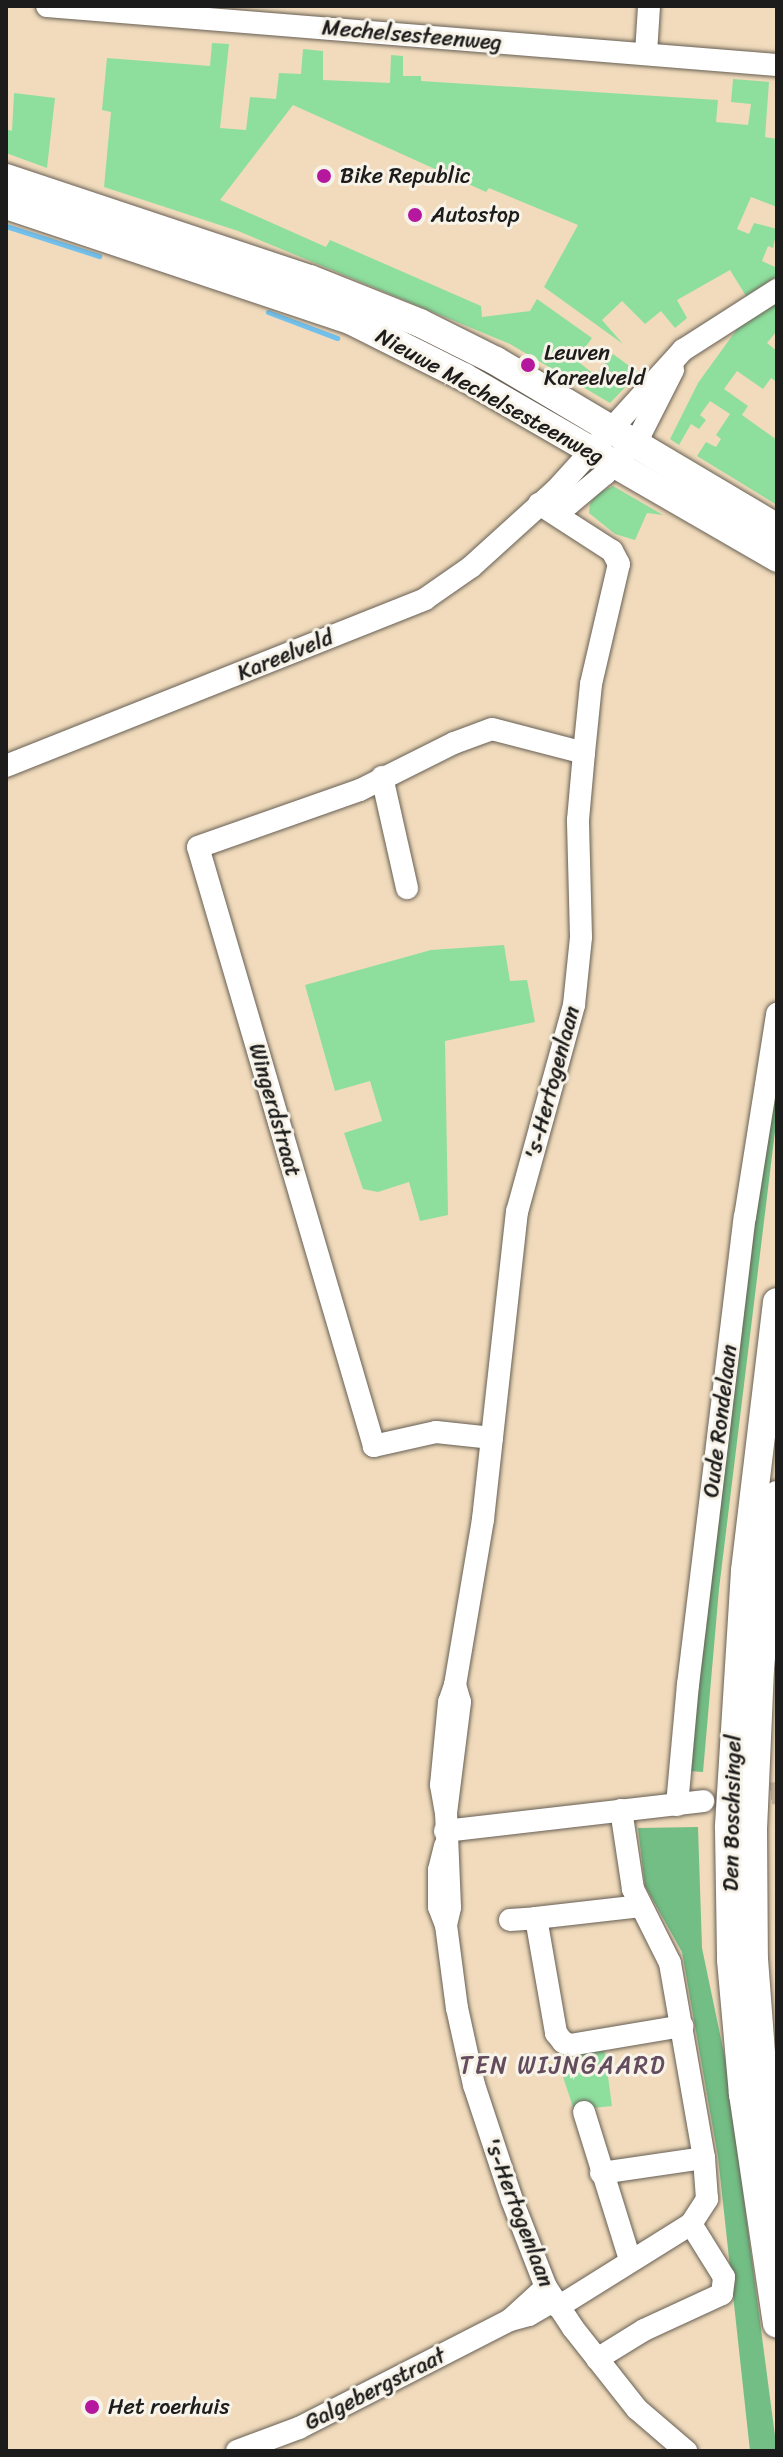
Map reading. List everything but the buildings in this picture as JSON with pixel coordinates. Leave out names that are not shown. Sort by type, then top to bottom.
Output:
[{"type":"main road","name":"Nieuwe Mechelsesteenweg","points":[[6,178],[310,279],[420,323],[496,361],[777,528]]},
{"type":"main road","name":"Nieuwe Mechelsesteenweg","points":[[6,205],[352,321],[419,352],[777,558]]},
{"type":"main road","name":"Den Boschsingel","points":[[777,1302],[745,1571],[729,1828],[731,1960],[743,2094],[777,2323]]},
{"type":"main road","name":"Den Boschsingel","points":[[777,1495],[754,1766],[753,1930],[764,2093],[777,2203]]},
{"type":"street","name":"Mechelsesteenweg","points":[[47,6],[777,65]]},
{"type":"street","points":[[646,53],[649,6]]},
{"type":"street","points":[[539,504],[569,504],[683,350],[777,290]]},
{"type":"street","points":[[539,504],[612,551],[618,559],[618,570]]},
{"type":"street","name":"Kareelveld","points":[[6,766],[425,599],[471,567],[539,504]]},
{"type":"street","name":"'s-Hertogenlaan","points":[[630,540],[618,570],[591,684],[578,829],[581,937],[574,1005],[517,1212],[492,1438],[482,1500],[483,1519],[455,1685],[460,1702],[439,1882],[439,1907],[446,1925],[457,2008],[474,2085],[512,2200],[552,2299],[637,2409],[686,2451]]},
{"type":"street","name":"Wingerdstraat","points":[[492,1438],[436,1432],[374,1446],[198,847],[360,790],[382,777],[492,729],[584,753]]},
{"type":"street","points":[[382,777],[407,888]]},
{"type":"street","name":"Oude Rondelaan","points":[[677,1805],[688,1685],[741,1248],[777,1014]]},
{"type":"street","points":[[445,1830],[703,1801]]},
{"type":"street","points":[[552,2299],[630,2260],[691,2224],[707,2199],[704,2158],[670,1963],[633,1889],[621,1810]]},
{"type":"street","points":[[510,1920],[641,1906]]},
{"type":"street","points":[[536,1918],[555,2028],[563,2042],[573,2044],[682,2026]]},
{"type":"street","points":[[584,2112],[630,2260]]},
{"type":"street","points":[[601,2173],[704,2158]]},
{"type":"street","points":[[597,2359],[644,2330],[722,2294],[724,2277],[691,2224]]},
{"type":"street","name":"Galgebergstraat","points":[[237,2451],[299,2428],[552,2299]]},
{"type":"green space","points":[[212,43],[229,44],[220,128],[246,130],[250,97],[276,99],[279,73],[301,74],[303,49],[323,51],[323,80],[390,83],[391,55],[403,56],[403,76],[421,76],[421,81],[718,100],[716,122],[748,125],[751,104],[731,102],[733,79],[769,82],[765,137],[777,139],[777,207],[751,197],[737,229],[749,234],[754,223],[777,229],[773,248],[768,246],[762,261],[777,268],[777,276],[746,296],[730,270],[677,300],[687,318],[675,328],[661,311],[645,324],[622,301],[602,320],[623,344],[544,287],[578,225],[489,188],[486,192],[293,105],[220,200],[326,247],[330,240],[481,306],[482,317],[530,311],[537,299],[592,338],[576,360],[595,375],[613,354],[639,373],[610,403],[510,344],[238,231],[104,187],[111,112],[102,110],[107,58],[210,66]]},
{"type":"green space","points":[[14,93],[55,98],[47,168],[6,153],[6,129],[12,131]]},
{"type":"green space","points":[[777,303],[777,331],[767,343],[777,351],[777,382],[771,378],[763,389],[737,371],[724,389],[748,406],[742,415],[777,440],[777,505],[697,456],[706,442],[716,447],[721,439],[716,435],[730,414],[710,401],[700,415],[706,420],[699,429],[691,424],[679,445],[670,439],[698,383],[737,329]]},
{"type":"green space","points":[[613,486],[663,515],[647,513],[635,540],[615,534],[589,513],[590,503],[600,492]]},
{"type":"green space","points":[[504,945],[510,981],[527,980],[535,1022],[445,1041],[448,1215],[420,1221],[409,1182],[378,1192],[363,1189],[344,1133],[382,1121],[370,1081],[335,1091],[305,985],[431,950]]},
{"type":"green space","points":[[777,1067],[777,1115],[719,1589],[703,1772],[690,1771],[691,1710],[760,1136]]},
{"type":"green space","points":[[698,1827],[702,1948],[726,2063],[777,2451],[750,2451],[718,2157],[682,1952],[645,1886],[638,1828]]},
{"type":"green space","points":[[604,2047],[612,2106],[574,2110],[556,2056]]},
{"type":"waterway","points":[[6,226],[99,256]]},
{"type":"waterway","points":[[268,312],[337,338]]},
{"type":"tunnel","points":[[738,1797],[777,1793]]},
{"type":"place","name":"Bike Republic","points":[[324,176]]},
{"type":"place","name":"Autostop","points":[[415,215]]},
{"type":"place","name":"Leuven Kareelveld","points":[[528,365]]},
{"type":"place","name":"Het roerhuis","points":[[92,2407]]},
{"type":"district","name":"TEN WIJNGAARD","points":[[563,2066]]}]
